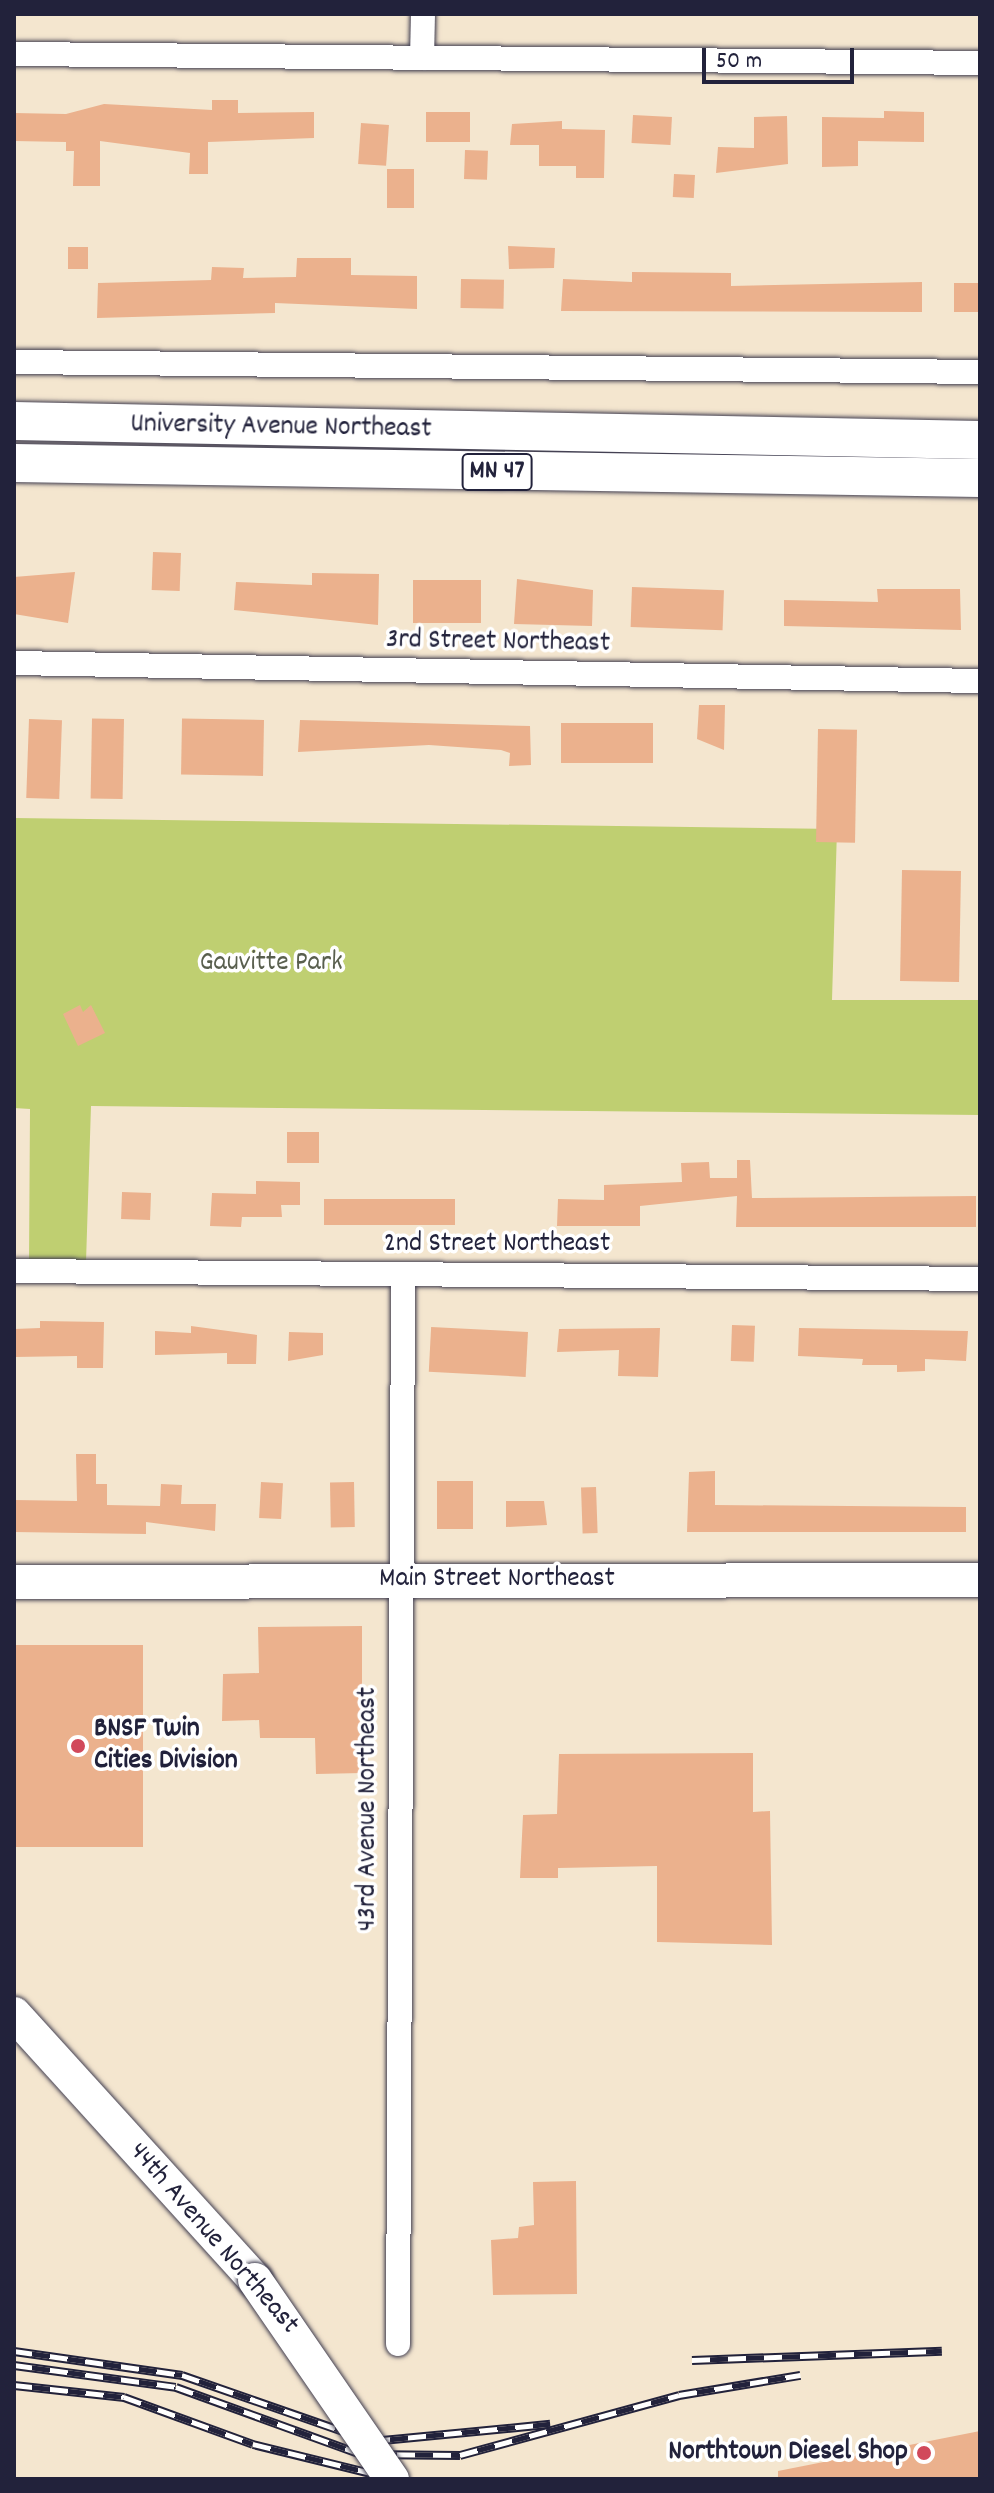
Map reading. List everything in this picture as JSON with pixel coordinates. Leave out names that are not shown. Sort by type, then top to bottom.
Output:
[{"type":"main road","name":"University Avenue Northeast","points":[[14,421],[980,440]]},
{"type":"main road","name":"University Avenue Northeast","points":[[14,463],[980,478]]},
{"type":"street","points":[[422,58],[423,14]]},
{"type":"street","points":[[14,54],[980,63]]},
{"type":"street","points":[[14,362],[980,372]]},
{"type":"street","name":"3rd Street Northeast","points":[[14,663],[980,681]]},
{"type":"street","name":"2nd Street Northeast","points":[[14,1271],[980,1279]]},
{"type":"street","name":"43rd Avenue Northeast","points":[[398,2344],[403,1274]]},
{"type":"street","name":"Main Street Northeast","points":[[14,1582],[980,1580]]},
{"type":"street","name":"44th Avenue Northeast","points":[[14,2014],[255,2280],[392,2479]]},
{"type":"green space","name":"Gauvitte Park","points":[[14,818],[837,829],[832,1000],[980,1000],[980,1115],[91,1106],[86,1262],[29,1262],[30,1109],[14,1108]]},
{"type":"building","points":[[212,100],[238,100],[238,113],[314,112],[314,138],[208,142],[208,174],[189,174],[190,153],[100,141],[100,186],[73,186],[74,151],[66,151],[66,142],[14,141],[14,113],[66,114],[104,104],[212,110]]},
{"type":"building","points":[[884,111],[924,112],[924,142],[858,141],[858,166],[822,167],[822,117],[884,118]]},
{"type":"building","points":[[426,112],[470,112],[470,142],[426,142]]},
{"type":"building","points":[[633,115],[672,117],[670,145],[632,143]]},
{"type":"building","points":[[787,116],[788,164],[716,173],[718,147],[754,148],[754,117]]},
{"type":"building","points":[[562,121],[562,129],[605,130],[604,178],[576,178],[576,166],[539,166],[539,145],[510,145],[512,124]]},
{"type":"building","points":[[361,123],[389,125],[386,166],[358,164]]},
{"type":"building","points":[[465,150],[488,151],[487,180],[464,179]]},
{"type":"building","points":[[387,169],[414,169],[414,208],[387,208]]},
{"type":"building","points":[[674,174],[695,175],[694,198],[673,197]]},
{"type":"building","points":[[508,246],[555,248],[554,268],[509,269]]},
{"type":"building","points":[[68,247],[88,247],[88,269],[68,269]]},
{"type":"building","points":[[297,258],[351,258],[351,275],[417,276],[417,309],[275,303],[275,313],[97,318],[98,283],[211,280],[212,267],[244,268],[243,278],[296,277]]},
{"type":"building","points":[[632,272],[731,273],[731,286],[922,282],[922,312],[561,311],[563,279],[632,282]]},
{"type":"building","points":[[461,279],[504,280],[503,309],[460,308]]},
{"type":"building","points":[[954,283],[980,283],[980,312],[954,312]]},
{"type":"building","points":[[153,552],[181,553],[180,591],[152,590]]},
{"type":"building","points":[[75,572],[68,623],[14,614],[14,577]]},
{"type":"building","points":[[312,573],[379,574],[378,625],[234,610],[236,582],[312,585]]},
{"type":"building","points":[[517,579],[593,590],[592,626],[514,624]]},
{"type":"building","points":[[413,580],[481,580],[481,623],[413,623]]},
{"type":"building","points":[[632,587],[724,590],[723,630],[631,627]]},
{"type":"building","points":[[877,589],[960,589],[961,630],[784,626],[784,600],[878,602]]},
{"type":"building","points":[[699,705],[725,705],[724,750],[697,739]]},
{"type":"building","points":[[92,718],[124,719],[123,799],[91,798]]},
{"type":"building","points":[[29,719],[62,720],[59,799],[26,798]]},
{"type":"building","points":[[182,719],[264,720],[263,776],[181,775]]},
{"type":"building","points":[[300,720],[530,726],[531,765],[509,766],[510,753],[501,750],[429,745],[298,752]]},
{"type":"building","points":[[561,723],[653,723],[653,763],[561,763]]},
{"type":"building","points":[[818,729],[857,730],[855,843],[816,842]]},
{"type":"building","points":[[902,870],[961,871],[959,982],[900,981]]},
{"type":"building","points":[[80,1005],[83,1012],[91,1005],[105,1033],[78,1046],[63,1014]]},
{"type":"building","points":[[287,1132],[319,1132],[319,1163],[287,1163]]},
{"type":"building","points":[[737,1160],[750,1160],[752,1198],[976,1196],[976,1227],[736,1227],[737,1196],[640,1206],[640,1226],[557,1226],[558,1199],[604,1200],[604,1185],[682,1182],[681,1163],[709,1162],[710,1178],[737,1178]]},
{"type":"building","points":[[256,1181],[300,1182],[300,1205],[281,1205],[282,1217],[242,1217],[241,1227],[210,1226],[212,1193],[256,1194]]},
{"type":"building","points":[[122,1192],[151,1193],[150,1220],[121,1219]]},
{"type":"building","points":[[324,1199],[455,1199],[455,1225],[324,1225]]},
{"type":"building","points":[[40,1321],[104,1322],[103,1368],[77,1368],[77,1356],[14,1357],[14,1329],[40,1328]]},
{"type":"building","points":[[732,1325],[755,1326],[754,1362],[731,1361]]},
{"type":"building","points":[[191,1326],[257,1335],[256,1364],[227,1364],[227,1353],[155,1355],[155,1331],[191,1333]]},
{"type":"building","points":[[431,1327],[528,1332],[526,1377],[429,1372]]},
{"type":"building","points":[[660,1328],[658,1377],[618,1376],[619,1350],[557,1352],[559,1329]]},
{"type":"building","points":[[799,1328],[968,1331],[966,1361],[925,1359],[925,1371],[897,1372],[897,1365],[862,1365],[863,1359],[798,1356]]},
{"type":"building","points":[[289,1332],[323,1333],[323,1355],[288,1361]]},
{"type":"building","points":[[76,1454],[96,1454],[96,1484],[107,1484],[107,1505],[160,1506],[161,1484],[182,1485],[181,1504],[216,1504],[215,1531],[146,1522],[146,1534],[14,1532],[14,1500],[77,1501]]},
{"type":"building","points":[[715,1471],[715,1505],[966,1507],[966,1532],[687,1532],[689,1472]]},
{"type":"building","points":[[437,1481],[473,1481],[473,1529],[437,1529]]},
{"type":"building","points":[[261,1482],[283,1483],[281,1519],[259,1518]]},
{"type":"building","points":[[330,1482],[354,1482],[355,1527],[331,1527]]},
{"type":"building","points":[[596,1487],[598,1533],[583,1533],[581,1488]]},
{"type":"building","points":[[506,1501],[544,1501],[547,1525],[506,1527]]},
{"type":"building","points":[[362,1626],[362,1773],[316,1774],[315,1738],[260,1738],[259,1720],[222,1721],[223,1674],[259,1673],[258,1627]]},
{"type":"building","name":"BNSF Twin Cities Division","points":[[14,1645],[143,1645],[143,1847],[14,1847]]},
{"type":"building","points":[[753,1753],[753,1812],[770,1811],[772,1945],[657,1942],[657,1866],[558,1868],[558,1878],[520,1878],[523,1815],[557,1814],[559,1754]]},
{"type":"building","points":[[576,2181],[577,2294],[493,2295],[491,2240],[518,2238],[519,2227],[534,2225],[533,2182]]},
{"type":"building","name":"Northtown Diesel Shop","points":[[980,2431],[980,2479],[778,2479],[778,2471]]},
{"type":"railway","points":[[14,2351],[182,2375],[372,2441],[550,2424]]},
{"type":"railway","points":[[692,2360],[942,2351]]},
{"type":"railway","points":[[14,2365],[176,2387],[361,2454],[460,2455],[679,2395],[800,2375]]},
{"type":"railway","points":[[14,2385],[124,2397],[253,2444],[379,2475]]},
{"type":"place","name":"BNSF Twin Cities Division","points":[[78,1746]]},
{"type":"place","name":"Northtown Diesel Shop","points":[[924,2453]]}]
